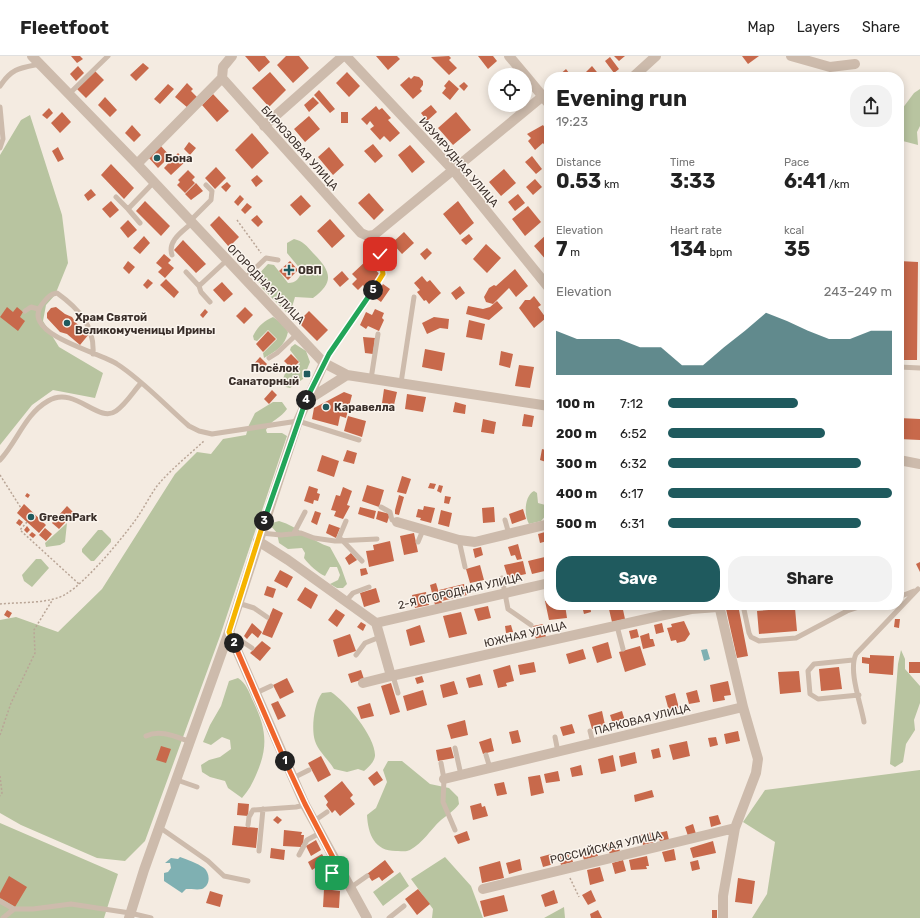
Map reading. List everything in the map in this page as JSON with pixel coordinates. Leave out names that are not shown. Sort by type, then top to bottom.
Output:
[{"type":"street","name":"ОГОРОДНАЯ УЛИЦА","points":[[32,56],[137,164],[324,363],[346,375],[544,405]]},
{"type":"street","points":[[137,164],[222,78],[222,67],[232,56]]},
{"type":"street","points":[[264,126],[343,56]]},
{"type":"street","name":"ИЗУМРУДНАЯ УЛИЦА","points":[[346,56],[454,171],[544,282]]},
{"type":"street","points":[[509,56],[519,68]]},
{"type":"street","points":[[638,72],[656,56]]},
{"type":"street","points":[[791,56],[833,72],[855,64]]},
{"type":"street","name":"БИРЮЗОВАЯ УЛИЦА","points":[[222,78],[264,126],[364,234]]},
{"type":"street","points":[[532,83],[544,98]]},
{"type":"street","points":[[364,234],[374,235],[544,102]]},
{"type":"street","points":[[130,915],[176,780],[231,637],[238,603],[298,421],[324,363]]},
{"type":"street","points":[[306,401],[346,375]]},
{"type":"street","points":[[904,461],[920,464]]},
{"type":"street","points":[[397,522],[459,540],[475,542],[544,525]]},
{"type":"street","points":[[259,537],[306,577],[346,601],[376,623],[392,676]]},
{"type":"street","name":"2-Я ОГОРОДНАЯ УЛИЦА","points":[[376,623],[411,618],[505,593],[544,585]]},
{"type":"street","name":"ЮЖНАЯ УЛИЦА","points":[[363,683],[687,610]]},
{"type":"street","points":[[720,610],[743,707],[758,758],[752,788],[735,828],[728,883],[723,896],[723,918]]},
{"type":"street","points":[[231,637],[305,804],[367,918]]},
{"type":"street","name":"ПАРКОВАЯ УЛИЦА","points":[[444,779],[743,707]]},
{"type":"street","name":"РОССИЙСКАЯ УЛИЦА","points":[[483,889],[735,828]]},
{"type":"lane","points":[[69,94],[108,56]]},
{"type":"lane","points":[[0,86],[5,78],[16,69],[40,64]]},
{"type":"lane","points":[[0,107],[3,139],[0,148]]},
{"type":"lane","points":[[128,209],[154,182]]},
{"type":"lane","points":[[172,255],[170,251],[174,241],[211,200],[212,191],[206,185]]},
{"type":"lane","points":[[116,197],[140,224]]},
{"type":"lane","points":[[324,363],[383,274],[380,254],[364,234]]},
{"type":"lane","points":[[244,279],[266,258],[278,260]]},
{"type":"lane","points":[[199,286],[227,260]]},
{"type":"lane","points":[[186,272],[199,286],[200,292],[210,302]]},
{"type":"lane","points":[[93,354],[90,330],[82,314],[57,293],[48,296],[38,309],[37,316],[46,330],[93,354],[116,363],[190,426],[199,431],[212,434],[298,421],[359,440]]},
{"type":"lane","points":[[401,383],[414,297]]},
{"type":"lane","points":[[25,312],[31,307],[38,309]]},
{"type":"lane","points":[[270,358],[278,353],[297,334]]},
{"type":"lane","points":[[371,379],[378,334]]},
{"type":"lane","points":[[904,367],[920,368]]},
{"type":"lane","points":[[0,460],[28,420],[49,400],[60,396],[69,396],[101,413],[109,414],[116,411],[140,383]]},
{"type":"lane","points":[[381,506],[390,512],[392,520],[397,522]]},
{"type":"lane","points":[[294,533],[305,512]]},
{"type":"lane","points":[[505,520],[509,534]]},
{"type":"lane","points":[[340,540],[346,521]]},
{"type":"lane","points":[[418,542],[423,530]]},
{"type":"lane","points":[[259,537],[294,533],[340,540],[377,539]]},
{"type":"lane","points":[[340,540],[362,561]]},
{"type":"lane","points":[[459,540],[465,566]]},
{"type":"lane","points":[[502,578],[508,609],[531,625]]},
{"type":"lane","points":[[346,601],[356,591],[369,587]]},
{"type":"lane","points":[[904,595],[919,588]]},
{"type":"lane","points":[[904,604],[919,588]]},
{"type":"lane","points":[[238,603],[254,608],[267,617]]},
{"type":"lane","points":[[744,610],[749,633],[751,637],[759,641],[796,638],[850,610]]},
{"type":"lane","points":[[864,722],[854,675],[853,660],[856,654],[898,610]]},
{"type":"lane","points":[[616,626],[623,649]]},
{"type":"lane","points":[[356,655],[365,643],[380,636]]},
{"type":"lane","points":[[231,637],[252,648]]},
{"type":"lane","points":[[853,660],[814,664],[808,671],[810,694],[818,699],[859,696]]},
{"type":"lane","points":[[392,676],[398,693]]},
{"type":"lane","points":[[255,693],[271,686]]},
{"type":"lane","points":[[590,731],[593,743]]},
{"type":"lane","points":[[146,736],[154,732],[164,733],[191,742]]},
{"type":"lane","points":[[555,737],[558,752]]},
{"type":"lane","points":[[455,748],[461,775]]},
{"type":"lane","points":[[486,755],[490,768]]},
{"type":"lane","points":[[441,764],[444,779],[443,802],[455,830]]},
{"type":"lane","points":[[293,778],[309,770]]},
{"type":"lane","points":[[176,780],[197,787]]},
{"type":"lane","points":[[248,825],[251,812],[253,810],[296,808],[305,804]]},
{"type":"lane","points":[[259,851],[263,809]]},
{"type":"lane","points":[[314,821],[327,812]]},
{"type":"lane","points":[[159,827],[208,861],[224,876],[248,881]]},
{"type":"lane","points":[[299,855],[307,840],[320,833]]},
{"type":"lane","points":[[327,885],[327,878],[339,869]]},
{"type":"lane","points":[[350,888],[367,876]]},
{"type":"lane","points":[[0,901],[14,910]]},
{"type":"lane","points":[[2,918],[14,910],[70,904],[151,918]]},
{"type":"lane","points":[[389,918],[404,906]]},
{"type":"path","points":[[237,220],[261,253],[261,262]]},
{"type":"path","points":[[0,604],[54,599],[65,595],[79,584],[134,522],[157,486],[212,434]]},
{"type":"path","points":[[0,474],[21,508]]},
{"type":"path","points":[[27,522],[20,530],[79,584]]},
{"type":"path","points":[[0,735],[11,704],[35,653],[34,630],[54,599]]},
{"type":"path","points":[[0,776],[2,793],[0,796]]},
{"type":"path","points":[[567,868],[580,897]]},
{"type":"green space","points":[[920,89],[920,126],[917,132],[918,145],[904,141],[904,106],[914,93]]},
{"type":"green space","points":[[30,115],[62,215],[68,263],[55,295],[46,305],[43,321],[59,347],[103,373],[95,398],[53,390],[32,405],[0,445],[0,155],[21,120]]},
{"type":"green space","points":[[294,239],[302,242],[309,248],[324,265],[328,276],[325,287],[313,298],[295,297],[292,307],[286,312],[262,288],[256,277],[268,264],[274,265],[288,283],[297,280],[302,271],[287,253],[287,243]]},
{"type":"green space","points":[[273,317],[283,324],[288,332],[287,337],[282,345],[264,358],[263,353],[277,339],[268,330],[257,341],[254,340],[253,336],[262,324]]},
{"type":"green space","points":[[295,344],[306,351],[310,362],[303,379],[290,388],[286,387],[283,383],[283,379],[288,370],[292,370],[300,363],[290,350]]},
{"type":"green space","points":[[273,402],[282,402],[287,409],[268,427],[266,430],[267,433],[282,433],[287,436],[220,636],[145,841],[125,861],[97,858],[21,825],[0,813],[0,620],[16,617],[58,632],[102,589],[175,474],[197,452],[211,454],[223,439],[246,435],[255,413]]},
{"type":"green space","points":[[534,491],[537,493],[538,503],[544,505],[544,518],[541,521],[529,524],[526,516],[526,506],[528,497]]},
{"type":"green space","points":[[279,521],[330,547],[341,567],[347,584],[343,588],[337,588],[330,584],[338,580],[340,575],[337,567],[330,567],[325,576],[306,561],[304,558],[305,553],[302,548],[288,549],[279,543],[277,533],[271,526],[272,523]]},
{"type":"green space","points":[[67,523],[65,542],[60,545],[46,547],[45,543]]},
{"type":"green space","points":[[98,530],[102,530],[111,539],[111,542],[94,561],[91,561],[82,552],[82,549]]},
{"type":"green space","points":[[36,559],[41,559],[49,568],[32,587],[24,581],[22,575]]},
{"type":"green space","points":[[901,650],[905,659],[905,669],[920,686],[920,703],[914,720],[915,730],[906,744],[903,762],[895,767],[890,764],[898,664]]},
{"type":"green space","points":[[238,678],[247,688],[261,720],[264,737],[263,755],[260,765],[252,784],[242,798],[228,788],[225,781],[210,777],[202,772],[201,765],[209,760],[220,757],[231,749],[230,740],[222,737],[211,745],[203,742],[210,725],[221,706],[229,681]]},
{"type":"green space","points":[[331,692],[352,712],[371,739],[375,756],[374,760],[364,771],[358,769],[347,772],[334,769],[316,745],[313,730],[315,709],[322,693]]},
{"type":"green space","points":[[388,761],[402,761],[430,784],[449,788],[458,797],[459,804],[455,809],[441,820],[419,844],[407,851],[390,851],[384,849],[374,841],[369,829],[367,815],[376,808],[387,782],[383,770]]},
{"type":"green space","points":[[920,770],[920,918],[752,918],[767,894],[775,842],[743,822],[765,790]]},
{"type":"green space","points":[[0,823],[118,874],[104,918],[0,918]]},
{"type":"green space","points":[[445,857],[471,886],[483,918],[432,918],[433,909],[411,879]]},
{"type":"green space","points":[[400,872],[409,886],[383,906],[373,892]]},
{"type":"green space","points":[[564,907],[565,918],[544,918]]},
{"type":"water","points":[[707,649],[710,659],[704,661],[701,650]]},
{"type":"water","points":[[180,857],[206,870],[209,879],[205,887],[202,889],[186,889],[182,893],[164,881],[164,873],[168,872],[171,868],[170,863],[165,863],[171,858],[178,859]]},
{"type":"building","points":[[71,56],[80,56],[83,59],[77,63]]},
{"type":"building","points":[[245,56],[265,56],[270,62],[259,72]]},
{"type":"building","points":[[286,56],[299,56],[309,68],[293,83],[277,65]]},
{"type":"building","points":[[376,56],[397,56],[400,59],[388,70]]},
{"type":"building","points":[[449,56],[451,58],[449,60],[457,68],[449,75],[431,57]]},
{"type":"building","points":[[478,56],[493,56],[497,61],[488,69]]},
{"type":"building","points":[[614,56],[625,56],[619,61]]},
{"type":"building","points":[[742,56],[759,56],[748,64]]},
{"type":"building","points":[[610,57],[619,69],[613,72],[605,61]]},
{"type":"building","points":[[143,63],[149,68],[136,81],[130,75]]},
{"type":"building","points":[[78,66],[84,73],[76,81],[70,74]]},
{"type":"building","points":[[592,66],[597,72],[586,72]]},
{"type":"building","points":[[95,71],[104,80],[86,98],[77,89]]},
{"type":"building","points":[[270,72],[286,90],[269,107],[252,88]]},
{"type":"building","points":[[347,72],[360,86],[349,97],[336,83]]},
{"type":"building","points":[[414,76],[419,77],[423,81],[423,85],[420,89],[422,91],[413,99],[400,85],[409,77],[411,79]]},
{"type":"building","points":[[449,80],[459,89],[450,100],[442,93],[446,88],[444,86]]},
{"type":"building","points":[[464,82],[468,86],[464,91],[459,86]]},
{"type":"building","points":[[187,83],[193,89],[191,91],[198,98],[188,108],[175,97]]},
{"type":"building","points":[[168,84],[174,89],[160,104],[154,99]]},
{"type":"building","points":[[319,90],[335,109],[330,113],[314,95]]},
{"type":"building","points":[[213,94],[229,111],[217,122],[202,105]]},
{"type":"building","points":[[105,97],[117,110],[110,117],[98,105]]},
{"type":"building","points":[[313,97],[319,103],[309,112],[304,105]]},
{"type":"building","points":[[431,105],[437,112],[427,121],[421,113]]},
{"type":"building","points":[[376,106],[379,110],[382,108],[391,118],[388,120],[400,133],[390,142],[384,136],[380,140],[370,129],[374,126],[370,121],[367,125],[361,119]]},
{"type":"building","points":[[49,108],[53,113],[47,119],[42,115]]},
{"type":"building","points":[[62,112],[71,122],[60,133],[51,123]]},
{"type":"building","points":[[341,112],[348,112],[348,123],[341,123]]},
{"type":"building","points":[[456,112],[471,130],[453,145],[438,128]]},
{"type":"building","points":[[309,116],[320,129],[305,142],[294,129]]},
{"type":"building","points":[[132,125],[141,135],[134,142],[125,133]]},
{"type":"building","points":[[543,125],[544,144],[543,143],[535,150],[528,141],[531,138],[527,134]]},
{"type":"building","points":[[252,133],[269,153],[252,169],[235,150]]},
{"type":"building","points":[[189,142],[196,148],[190,155],[184,149]]},
{"type":"building","points":[[373,144],[383,156],[375,163],[364,151]]},
{"type":"building","points":[[160,145],[170,156],[158,168],[148,157]]},
{"type":"building","points":[[410,145],[425,162],[412,173],[398,155]]},
{"type":"building","points":[[58,147],[64,159],[58,162],[52,151]]},
{"type":"building","points":[[329,147],[344,165],[333,175],[318,157]]},
{"type":"building","points":[[178,153],[186,161],[171,175],[164,168]]},
{"type":"building","points":[[532,156],[542,169],[536,174],[525,162]]},
{"type":"building","points":[[111,164],[134,188],[124,199],[101,175]]},
{"type":"building","points":[[216,167],[226,178],[215,189],[205,178]]},
{"type":"building","points":[[504,169],[516,183],[501,196],[489,182]]},
{"type":"building","points":[[188,170],[195,177],[192,180],[195,183],[185,193],[177,185],[180,182],[178,180]]},
{"type":"building","points":[[257,175],[263,181],[256,187],[251,180]]},
{"type":"building","points":[[535,179],[542,187],[533,195],[526,187]]},
{"type":"building","points":[[227,182],[231,186],[226,192],[221,187]]},
{"type":"building","points":[[196,183],[203,191],[191,200],[185,194]]},
{"type":"building","points":[[91,189],[96,195],[88,201],[84,195]]},
{"type":"building","points":[[369,193],[384,210],[374,220],[358,203]]},
{"type":"building","points":[[518,194],[525,203],[515,211],[508,202]]},
{"type":"building","points":[[240,195],[244,199],[238,206],[234,202]]},
{"type":"building","points":[[301,195],[311,206],[300,216],[290,205]]},
{"type":"building","points":[[111,201],[119,210],[110,218],[102,209]]},
{"type":"building","points":[[145,201],[170,226],[161,236],[136,211]]},
{"type":"building","points":[[458,201],[474,223],[460,235],[443,214]]},
{"type":"building","points":[[247,203],[252,207],[245,214],[241,210]]},
{"type":"building","points":[[528,206],[541,222],[525,236],[512,219]]},
{"type":"building","points":[[257,215],[263,222],[258,227],[251,220]]},
{"type":"building","points":[[219,216],[239,237],[229,247],[210,225]]},
{"type":"building","points":[[330,219],[345,236],[332,248],[317,231]]},
{"type":"building","points":[[128,220],[137,230],[128,238],[120,228]]},
{"type":"building","points":[[404,232],[414,243],[402,254],[392,243]]},
{"type":"building","points":[[469,234],[473,239],[466,245],[461,240]]},
{"type":"building","points":[[144,236],[150,243],[140,254],[133,248]]},
{"type":"building","points":[[544,237],[544,258],[534,246]]},
{"type":"building","points":[[183,240],[206,264],[196,273],[174,250]]},
{"type":"building","points":[[486,244],[501,258],[487,273],[473,259]]},
{"type":"building","points":[[427,248],[432,253],[425,260],[420,254]]},
{"type":"building","points":[[164,254],[171,260],[168,263],[174,268],[165,278],[158,272],[162,268],[156,263]]},
{"type":"building","points":[[367,260],[380,275],[366,289],[363,285],[358,290],[352,284],[357,279],[352,274]]},
{"type":"building","points":[[128,261],[135,267],[129,274],[123,268]]},
{"type":"building","points":[[290,261],[298,270],[288,280],[279,271]]},
{"type":"building","points":[[904,261],[918,262],[917,360],[904,360]]},
{"type":"building","points":[[515,269],[528,286],[516,297],[509,288],[493,304],[486,302],[484,297],[489,288],[494,285],[496,286]]},
{"type":"building","points":[[342,271],[349,279],[340,287],[333,279]]},
{"type":"building","points":[[422,276],[427,282],[430,280],[441,293],[429,304],[426,300],[424,301],[417,292],[420,290],[414,283]]},
{"type":"building","points":[[148,279],[153,283],[147,289],[143,285]]},
{"type":"building","points":[[166,279],[179,292],[174,298],[160,285]]},
{"type":"building","points":[[222,282],[233,294],[224,302],[213,290]]},
{"type":"building","points":[[383,284],[390,289],[381,302],[374,297]]},
{"type":"building","points":[[460,286],[465,293],[456,300],[451,293]]},
{"type":"building","points":[[534,296],[541,305],[538,307],[544,315],[544,320],[534,328],[519,308],[525,300],[530,300]]},
{"type":"building","points":[[497,301],[503,308],[489,320],[466,314],[468,306],[483,309],[490,307]]},
{"type":"building","points":[[7,307],[13,312],[17,307],[23,312],[20,317],[25,321],[18,331],[0,317]]},
{"type":"building","points":[[56,307],[72,317],[76,323],[89,334],[80,345],[67,334],[60,332],[47,318],[47,313],[51,308]]},
{"type":"building","points":[[245,307],[253,315],[244,324],[236,316]]},
{"type":"building","points":[[205,309],[208,312],[203,318],[200,315]]},
{"type":"building","points":[[375,309],[384,313],[382,318],[384,320],[379,331],[368,326],[366,329],[360,325],[366,312],[372,315]]},
{"type":"building","points":[[309,311],[328,330],[317,341],[298,322]]},
{"type":"building","points":[[434,317],[449,319],[448,329],[440,328],[427,334],[422,323]]},
{"type":"building","points":[[469,320],[485,324],[482,340],[466,337]]},
{"type":"building","points":[[268,331],[276,339],[263,352],[256,344]]},
{"type":"building","points":[[363,337],[375,338],[373,354],[365,353]]},
{"type":"building","points":[[425,349],[445,353],[442,371],[422,367]]},
{"type":"building","points":[[501,351],[513,354],[510,368],[499,365]]},
{"type":"building","points":[[291,354],[299,362],[292,369],[284,361]]},
{"type":"building","points":[[260,357],[267,364],[260,372],[253,365]]},
{"type":"building","points":[[519,365],[534,367],[530,388],[515,386]]},
{"type":"building","points":[[384,389],[397,392],[394,405],[382,403]]},
{"type":"building","points":[[272,390],[277,395],[269,404],[264,399]]},
{"type":"building","points":[[344,392],[352,395],[346,418],[340,416],[338,426],[312,419],[314,408]]},
{"type":"building","points":[[407,394],[426,397],[423,412],[405,409]]},
{"type":"building","points":[[455,402],[466,405],[465,414],[453,412]]},
{"type":"building","points":[[524,414],[534,416],[532,427],[522,426]]},
{"type":"building","points":[[348,416],[366,421],[362,437],[344,431]]},
{"type":"building","points":[[904,418],[920,419],[920,440],[904,439]]},
{"type":"building","points":[[483,419],[496,422],[494,434],[481,432]]},
{"type":"building","points":[[542,449],[544,450],[544,461],[540,460]]},
{"type":"building","points":[[347,450],[357,453],[354,464],[343,461]]},
{"type":"building","points":[[322,455],[339,461],[334,477],[317,471]]},
{"type":"building","points":[[402,476],[411,479],[406,494],[397,492]]},
{"type":"building","points":[[430,483],[436,484],[434,489],[428,488]]},
{"type":"building","points":[[367,485],[384,490],[379,507],[362,501]]},
{"type":"building","points":[[439,485],[443,486],[441,493],[437,491]]},
{"type":"building","points":[[309,486],[318,489],[317,493],[320,494],[318,501],[314,500],[313,504],[304,501]]},
{"type":"building","points":[[343,487],[352,491],[347,505],[350,506],[343,519],[334,516],[336,511],[331,510],[336,495],[340,496]]},
{"type":"building","points":[[27,493],[30,495],[28,498],[25,496]]},
{"type":"building","points":[[399,495],[404,497],[399,515],[395,514],[395,510]]},
{"type":"building","points":[[445,496],[451,497],[449,504],[444,503]]},
{"type":"building","points":[[24,504],[46,525],[39,533],[17,513]]},
{"type":"building","points":[[67,506],[74,513],[59,529],[52,523]]},
{"type":"building","points":[[424,506],[435,508],[431,523],[420,520],[421,518],[416,517],[418,509],[423,510]]},
{"type":"building","points":[[360,507],[376,511],[374,519],[358,514]]},
{"type":"building","points":[[494,507],[495,522],[483,523],[482,508]]},
{"type":"building","points":[[523,509],[526,519],[512,524],[509,514]]},
{"type":"building","points":[[441,510],[452,513],[449,527],[438,524]]},
{"type":"building","points":[[315,511],[321,513],[317,525],[311,522]]},
{"type":"building","points":[[378,511],[390,514],[387,523],[376,519]]},
{"type":"building","points":[[19,519],[23,522],[20,526],[16,523]]},
{"type":"building","points":[[329,524],[340,528],[336,538],[326,533]]},
{"type":"building","points":[[27,526],[30,530],[27,533],[24,530]]},
{"type":"building","points":[[45,528],[52,534],[46,541],[39,535]]},
{"type":"building","points":[[32,532],[36,535],[33,538],[29,535]]},
{"type":"building","points":[[544,532],[544,542],[540,543],[538,534]]},
{"type":"building","points":[[414,533],[418,552],[404,555],[400,536]]},
{"type":"building","points":[[390,541],[394,561],[369,567],[366,551],[374,550],[373,545]]},
{"type":"building","points":[[518,544],[522,559],[517,560],[515,555],[511,556],[508,547]]},
{"type":"building","points":[[481,547],[483,555],[475,558],[473,549]]},
{"type":"building","points":[[351,553],[357,560],[349,565],[345,558]]},
{"type":"building","points":[[544,557],[544,571],[532,574],[528,561]]},
{"type":"building","points":[[523,561],[526,574],[508,578],[504,565]]},
{"type":"building","points":[[920,562],[920,572],[916,564]]},
{"type":"building","points":[[480,565],[484,580],[470,583],[466,569]]},
{"type":"building","points":[[366,568],[368,574],[361,576],[360,569]]},
{"type":"building","points":[[280,570],[293,577],[287,588],[274,581]]},
{"type":"building","points":[[436,583],[442,603],[435,605],[430,585]]},
{"type":"building","points":[[464,584],[467,595],[442,601],[439,590]]},
{"type":"building","points":[[267,586],[276,589],[273,598],[264,595]]},
{"type":"building","points":[[305,587],[318,595],[311,609],[297,600]]},
{"type":"building","points":[[376,588],[380,602],[364,607],[360,593]]},
{"type":"building","points":[[426,592],[429,605],[415,608],[412,595]]},
{"type":"building","points":[[488,606],[491,618],[478,621],[474,609]]},
{"type":"building","points":[[273,608],[283,613],[272,638],[262,634]]},
{"type":"building","points":[[336,609],[345,615],[337,627],[328,620]]},
{"type":"building","points":[[7,610],[12,613],[9,618],[4,615]]},
{"type":"building","points":[[547,610],[566,610],[567,618],[549,620]]},
{"type":"building","points":[[583,610],[591,610],[591,612],[584,614]]},
{"type":"building","points":[[609,610],[623,610],[625,619],[612,622]]},
{"type":"building","points":[[726,610],[739,610],[748,656],[737,658]]},
{"type":"building","points":[[795,610],[797,631],[759,634],[757,611]]},
{"type":"building","points":[[461,612],[467,634],[449,638],[443,616]]},
{"type":"building","points":[[895,619],[900,619],[899,628],[894,627]]},
{"type":"building","points":[[684,621],[690,634],[685,641],[677,643],[676,640],[671,641],[667,628],[672,627],[671,624]]},
{"type":"building","points":[[361,622],[366,625],[363,631],[357,627]]},
{"type":"building","points":[[252,623],[262,632],[258,638],[252,633],[247,639],[244,636]]},
{"type":"building","points":[[662,623],[664,632],[656,634],[654,625]]},
{"type":"building","points":[[543,624],[546,637],[536,639],[533,626]]},
{"type":"building","points":[[420,625],[425,642],[410,646],[406,630]]},
{"type":"building","points":[[511,625],[513,632],[506,633],[505,626]]},
{"type":"building","points":[[637,629],[639,637],[631,639],[629,631]]},
{"type":"building","points":[[649,633],[650,639],[653,639],[655,646],[643,649],[640,636]]},
{"type":"building","points":[[350,634],[356,651],[338,657],[333,640]]},
{"type":"building","points":[[262,641],[271,648],[260,661],[250,653]]},
{"type":"building","points":[[608,642],[612,658],[597,663],[592,647]]},
{"type":"building","points":[[640,646],[646,665],[625,672],[619,652]]},
{"type":"building","points":[[583,649],[586,659],[569,664],[566,654]]},
{"type":"building","points":[[870,655],[894,656],[893,675],[869,673],[869,664],[862,663],[862,657],[870,658]]},
{"type":"building","points":[[534,662],[536,672],[520,675],[518,665]]},
{"type":"building","points":[[909,662],[920,662],[920,673],[909,673]]},
{"type":"building","points":[[510,665],[514,681],[506,683],[507,686],[498,688],[493,670]]},
{"type":"building","points":[[839,667],[842,689],[821,691],[819,669]]},
{"type":"building","points":[[361,670],[364,679],[351,683],[348,674]]},
{"type":"building","points":[[799,671],[801,692],[780,694],[778,672]]},
{"type":"building","points":[[480,674],[483,685],[469,688],[466,678]]},
{"type":"building","points":[[422,676],[424,682],[417,684],[415,678]]},
{"type":"building","points":[[287,678],[294,692],[280,699],[273,685]]},
{"type":"building","points":[[454,681],[458,694],[443,698],[440,685]]},
{"type":"building","points":[[728,681],[731,695],[724,696],[725,700],[713,702],[710,685]]},
{"type":"building","points":[[391,683],[400,712],[390,715],[381,686]]},
{"type":"building","points":[[423,690],[427,705],[407,711],[403,696]]},
{"type":"building","points":[[697,690],[700,702],[689,704],[686,693]]},
{"type":"building","points":[[675,693],[679,708],[669,711],[665,696]]},
{"type":"building","points":[[278,701],[286,716],[278,720],[271,704]]},
{"type":"building","points":[[370,703],[374,716],[361,719],[357,707]]},
{"type":"building","points":[[602,711],[605,725],[592,729],[588,715]]},
{"type":"building","points":[[622,711],[625,721],[613,724],[610,715]]},
{"type":"building","points":[[465,720],[468,735],[451,739],[447,725]]},
{"type":"building","points":[[572,724],[575,733],[563,736],[560,727]]},
{"type":"building","points":[[518,730],[521,742],[512,744],[509,732]]},
{"type":"building","points":[[738,731],[740,741],[726,744],[724,734]]},
{"type":"building","points":[[716,737],[718,745],[710,747],[708,738]]},
{"type":"building","points":[[491,738],[494,751],[483,754],[479,742]]},
{"type":"building","points":[[687,741],[690,756],[673,760],[669,745]]},
{"type":"building","points":[[161,746],[171,749],[166,763],[156,760]]},
{"type":"building","points":[[451,747],[454,758],[438,761],[436,750]]},
{"type":"building","points":[[659,748],[661,757],[653,759],[651,750]]},
{"type":"building","points":[[635,752],[637,763],[621,767],[619,756]]},
{"type":"building","points":[[613,755],[616,771],[601,774],[598,759]]},
{"type":"building","points":[[321,756],[331,775],[318,782],[308,763]]},
{"type":"building","points":[[581,765],[583,775],[572,777],[570,768]]},
{"type":"building","points":[[377,771],[383,780],[374,786],[368,778]]},
{"type":"building","points":[[558,771],[560,781],[546,783],[544,774]]},
{"type":"building","points":[[540,775],[544,793],[531,796],[528,777]]},
{"type":"building","points":[[342,781],[353,795],[350,798],[355,804],[340,816],[335,810],[332,813],[326,805],[328,802],[324,796]]},
{"type":"building","points":[[504,782],[507,794],[497,796],[494,784]]},
{"type":"building","points":[[652,790],[654,797],[635,802],[634,795]]},
{"type":"building","points":[[238,803],[249,804],[248,816],[237,815]]},
{"type":"building","points":[[481,803],[482,807],[485,806],[488,816],[473,820],[470,806]]},
{"type":"building","points":[[718,815],[721,824],[711,827],[709,817]]},
{"type":"building","points":[[277,816],[282,820],[278,824],[273,820]]},
{"type":"building","points":[[693,824],[696,834],[688,836],[685,827]]},
{"type":"building","points":[[234,826],[258,828],[256,848],[232,845]]},
{"type":"building","points":[[284,830],[302,832],[301,835],[304,835],[303,845],[301,845],[301,847],[283,846]]},
{"type":"building","points":[[467,831],[470,840],[458,844],[454,836]]},
{"type":"building","points":[[667,831],[669,840],[660,842],[658,833]]},
{"type":"building","points":[[652,832],[655,842],[643,845],[640,835]]},
{"type":"building","points":[[316,840],[321,850],[311,856],[306,846]]},
{"type":"building","points":[[713,841],[716,853],[693,858],[690,848]]},
{"type":"building","points":[[618,842],[620,852],[610,855],[607,844]]},
{"type":"building","points":[[595,846],[598,856],[584,860],[581,850]]},
{"type":"building","points":[[271,848],[285,850],[284,860],[270,858]]},
{"type":"building","points":[[674,849],[676,860],[665,862],[662,852]]},
{"type":"building","points":[[570,852],[573,862],[561,865],[558,855]]},
{"type":"building","points":[[322,854],[326,861],[312,870],[308,862]]},
{"type":"building","points":[[551,854],[554,864],[543,867],[540,857]]},
{"type":"building","points":[[647,856],[649,866],[646,866],[647,869],[631,870],[629,860]]},
{"type":"building","points":[[520,859],[522,870],[509,874],[506,863]]},
{"type":"building","points":[[385,860],[394,872],[382,881],[379,877],[372,881],[367,874]]},
{"type":"building","points":[[623,860],[626,871],[615,874],[612,863]]},
{"type":"building","points":[[698,860],[700,869],[692,871],[690,862]]},
{"type":"building","points":[[500,861],[504,878],[482,883],[479,867]]},
{"type":"building","points":[[600,867],[604,881],[590,885],[587,870]]},
{"type":"building","points":[[9,876],[27,887],[15,907],[0,898],[0,893]]},
{"type":"building","points":[[738,878],[755,881],[752,904],[735,902]]},
{"type":"building","points":[[324,889],[340,891],[339,908],[323,907]]},
{"type":"building","points":[[418,889],[430,904],[417,915],[405,899]]},
{"type":"building","points":[[554,890],[558,903],[545,907],[541,895]]},
{"type":"building","points":[[591,890],[596,901],[588,905],[582,895]]},
{"type":"building","points":[[210,891],[223,895],[220,907],[206,903]]},
{"type":"building","points":[[504,895],[508,911],[484,917],[480,901]]},
{"type":"building","points":[[598,910],[602,918],[591,918],[590,914]]},
{"type":"building","points":[[712,910],[717,910],[717,918],[712,918]]},
{"type":"place","name":"Бона","points":[[157,158]]},
{"type":"place","name":"ОВП","points":[[289,270]]},
{"type":"place","name":"Храм Святой Великомученицы Ирины","points":[[67,323]]},
{"type":"place","name":"Посёлок Санаторный","points":[[307,374]]},
{"type":"place","name":"Каравелла","points":[[326,407]]},
{"type":"place","name":"GreenPark","points":[[31,517]]},
{"type":"route","points":[[332,873],[339,869],[305,804],[264,715],[229,632],[260,533],[298,421],[315,381],[329,354],[383,274],[384,269],[380,254]]}]
